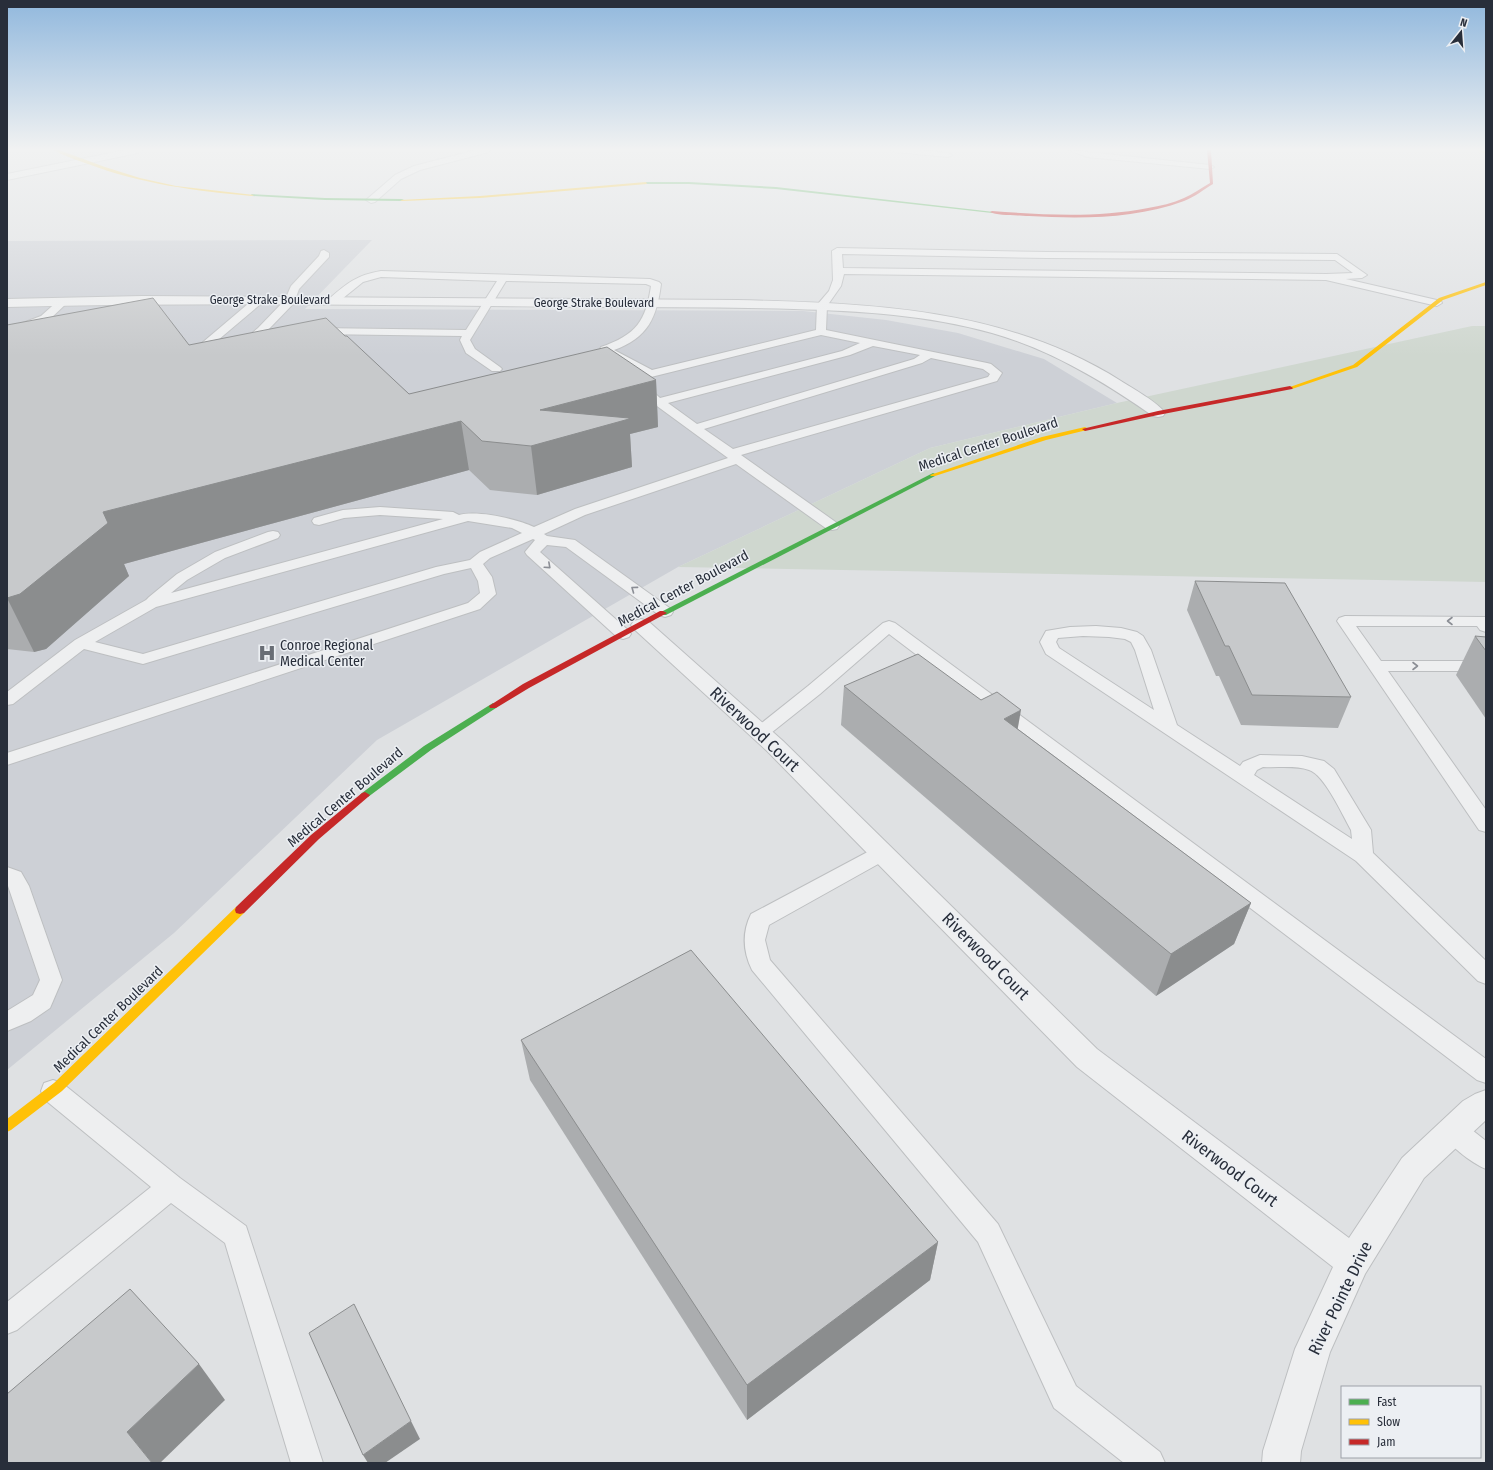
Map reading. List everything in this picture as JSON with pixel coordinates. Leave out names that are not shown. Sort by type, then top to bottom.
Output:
[{"type":"street","name":"Medical Center Boulevard","points":[[7,1126],[52,1091],[155,994],[315,837],[386,778],[450,732],[526,686],[632,629],[935,474],[1044,438],[1284,390],[1355,366],[1441,299],[1486,283]]},
{"type":"street","name":"George Strake Boulevard","points":[[7,303],[64,301],[260,300],[822,305],[921,314],[1003,332],[1037,344],[1112,381],[1158,414]]},
{"type":"street","name":"Riverwood Court","points":[[632,629],[760,733],[882,852],[1087,1058],[1353,1262]]},
{"type":"street","name":"River Pointe Drive","points":[[1281,1463],[1282,1451],[1313,1349],[1353,1262],[1413,1168],[1474,1111],[1486,1103]]},
{"type":"lane","points":[[821,332],[822,305],[831,296],[840,277],[839,270],[837,251],[1055,255],[1337,257],[1362,275],[1326,277],[839,270]]},
{"type":"lane","points":[[238,351],[262,330],[290,301],[294,288],[324,257],[324,253]]},
{"type":"lane","points":[[333,301],[355,281],[375,275],[647,281],[656,284],[655,303],[643,328],[620,345],[591,352]]},
{"type":"lane","points":[[1326,277],[1437,302]]},
{"type":"lane","points":[[497,374],[470,351],[465,340],[503,278]]},
{"type":"lane","points":[[149,312],[165,300]]},
{"type":"lane","points":[[211,359],[199,357],[200,350],[260,300]]},
{"type":"lane","points":[[7,333],[45,318],[64,301]]},
{"type":"lane","points":[[45,318],[55,324]]},
{"type":"lane","points":[[262,330],[278,330]]},
{"type":"lane","points":[[310,331],[469,333]]},
{"type":"lane","points":[[81,643],[143,659],[441,570],[475,562],[485,555],[539,536],[580,512],[735,456],[993,379],[996,373],[987,366],[821,332],[650,374],[635,381],[650,396],[735,456],[832,526]]},
{"type":"lane","points":[[659,402],[846,353],[873,342]]},
{"type":"lane","points":[[605,349],[650,374]]},
{"type":"lane","points":[[695,428],[918,361],[930,354]]},
{"type":"lane","points":[[319,521],[343,514],[380,512],[468,517],[516,524],[539,536],[570,543],[665,612]]},
{"type":"lane","points":[[150,604],[468,517]]},
{"type":"lane","points":[[7,700],[81,643],[150,604],[182,577],[220,555],[273,535]]},
{"type":"lane","points":[[539,536],[532,552],[632,629]]},
{"type":"lane","points":[[7,759],[474,606],[488,594],[487,584],[483,573],[475,562]]},
{"type":"lane","points":[[1486,627],[1481,622],[1345,621],[1486,825]]},
{"type":"lane","points":[[760,733],[814,690],[889,626],[1486,1072]]},
{"type":"lane","points":[[1170,729],[1143,650],[1136,638],[1121,632],[1066,631],[1052,634],[1048,642],[1052,651],[1170,729],[1363,856],[1486,975]]},
{"type":"lane","points":[[1376,666],[1486,666]]},
{"type":"lane","points":[[1243,777],[1250,766],[1260,761],[1302,762],[1317,765],[1327,773],[1361,830],[1363,856]]},
{"type":"lane","points":[[882,852],[759,920],[754,940],[760,964],[988,1233],[1065,1397],[1149,1463]]},
{"type":"lane","points":[[7,875],[14,877],[19,886],[51,980],[42,1001],[23,1014],[7,1021]]},
{"type":"lane","points":[[52,1091],[171,1187],[236,1236],[307,1463]]},
{"type":"lane","points":[[1453,1130],[1486,1157]]},
{"type":"lane","points":[[7,1320],[171,1187]]},
{"type":"shaded area","name":"Conroe Regional Medical Center","points":[[372,240],[305,309],[803,311],[886,320],[958,333],[1044,359],[1117,403],[930,448],[678,567],[377,740],[174,933],[7,1070],[7,241]]},
{"type":"shaded area","points":[[1472,326],[1486,326],[1486,582],[678,567],[930,448],[1117,403]]},
{"type":"building","points":[[153,298],[189,345],[326,318],[409,394],[607,347],[656,380],[540,410],[629,419],[531,446],[482,441],[461,421],[103,512],[108,523],[20,594],[7,598],[7,325]]},
{"type":"building","points":[[1195,581],[1285,583],[1351,697],[1252,695],[1229,646],[1225,646]]},
{"type":"building","points":[[1475,636],[1486,637],[1486,651]]},
{"type":"building","points":[[918,654],[981,700],[997,692],[1021,710],[1004,719],[1251,903],[1171,954],[844,686]]},
{"type":"building","points":[[691,950],[938,1242],[747,1385],[521,1040]]},
{"type":"building","points":[[130,1289],[199,1364],[127,1432],[152,1463],[7,1463],[7,1394]]},
{"type":"building","points":[[354,1304],[411,1421],[363,1455],[309,1333]]},
{"type":"traffic: fast","points":[[663,613],[933,475]]},
{"type":"traffic: fast","points":[[365,795],[428,748],[493,706]]},
{"type":"traffic: slow","points":[[1290,388],[1355,366],[1441,299],[1486,283]]},
{"type":"traffic: slow","points":[[933,475],[1044,438],[1085,429]]},
{"type":"traffic: slow","points":[[7,1126],[58,1087],[240,910]]},
{"type":"traffic: jam","points":[[1085,429],[1158,413],[1290,388]]},
{"type":"traffic: jam","points":[[493,706],[526,686],[663,613]]},
{"type":"traffic: jam","points":[[240,910],[315,837],[365,795]]},
{"type":"place","name":"Conroe Regional Medical Center","points":[[267,653]]}]
